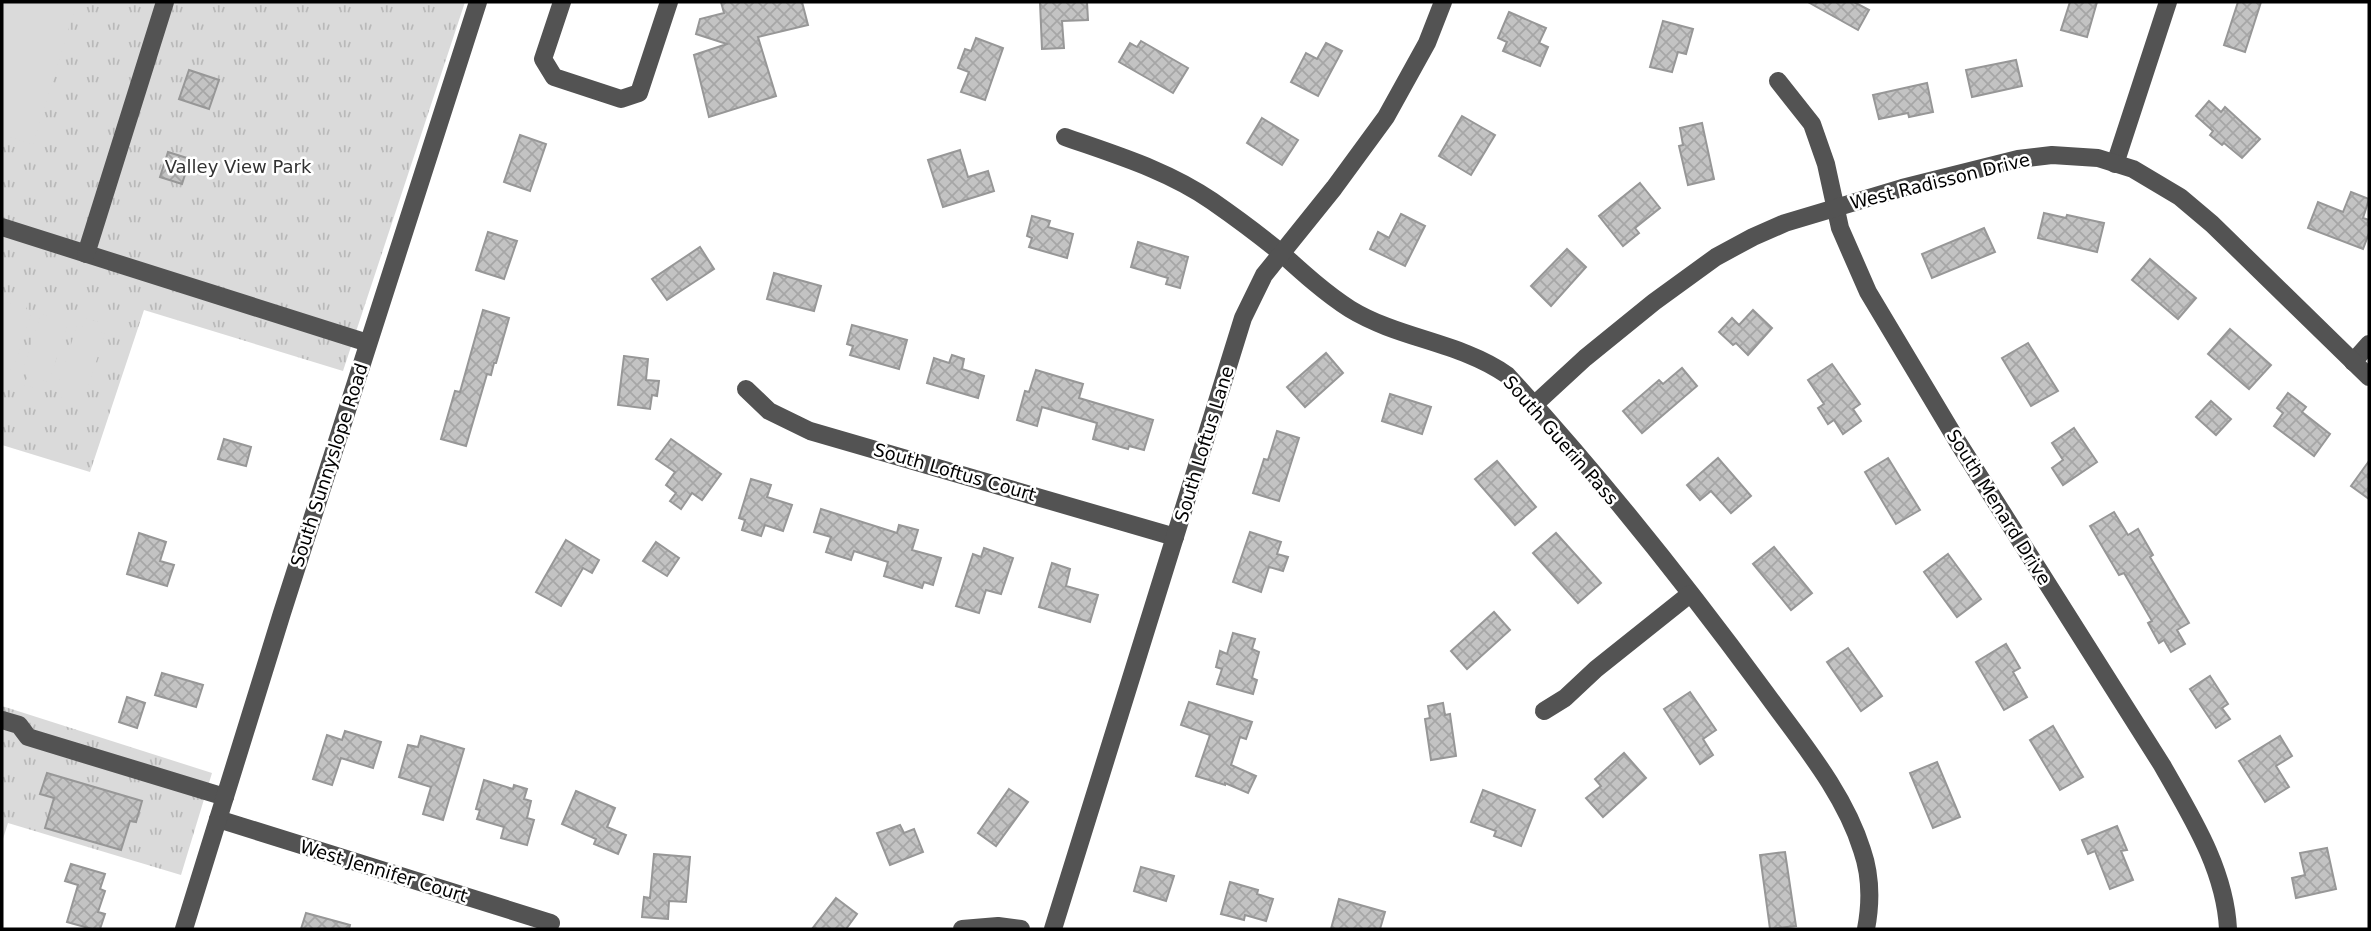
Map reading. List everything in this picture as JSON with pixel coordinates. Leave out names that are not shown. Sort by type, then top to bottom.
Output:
[{"type":"street","points":[[86,254],[165,2]]},
{"type":"street","name":"South Sunnyslope Road","points":[[184,929],[478,2]]},
{"type":"street","points":[[562,2],[543,59],[554,77],[621,99],[639,93],[670,2]]},
{"type":"street","name":"South Loftus Lane","points":[[1053,929],[1243,318],[1264,275],[1334,188],[1386,117],[1427,43],[1443,2]]},
{"type":"street","points":[[2115,164],[2168,2]]},
{"type":"street","name":"South Menard Drive","points":[[1779,81],[1812,124],[1826,164],[1835,207],[1849,251],[1868,292],[1959,444],[2162,765],[2213,860],[2227,911],[2228,929]]},
{"type":"street","name":"South Guerin Pass","points":[[1065,137],[1174,178],[1210,200],[1349,308],[1379,324],[1473,355],[1507,375],[1690,594],[1807,748],[1842,802],[1863,851],[1870,889],[1866,929]]},
{"type":"street","name":"West Radisson Drive","points":[[1534,405],[1585,358],[1716,257],[1784,223],[2018,159],[2053,155],[2098,158],[2133,169],[2180,197],[2369,377]]},
{"type":"street","points":[[2,226],[368,343]]},
{"type":"street","points":[[2353,362],[2369,344]]},
{"type":"street","name":"South Loftus Court","points":[[746,389],[769,411],[810,431],[1175,537]]},
{"type":"street","points":[[1544,711],[1565,698],[1690,594]]},
{"type":"street","points":[[2,720],[19,725],[29,737],[225,797]]},
{"type":"street","name":"West Jennifer Court","points":[[218,819],[551,923]]},
{"type":"street","points":[[962,929],[998,926],[1021,929]]},
{"type":"green space","name":"Valley View Park","points":[[2,2],[465,2],[343,371],[144,310],[90,472],[2,445]]},
{"type":"green space","points":[[2,2],[77,2],[33,144],[2,135]]},
{"type":"green space","points":[[14,294],[29,299],[26,309],[32,311],[13,370],[7,368],[4,378],[2,312],[5,302],[11,304]]},
{"type":"green space","points":[[50,306],[65,311],[62,320],[68,323],[49,382],[43,380],[40,390],[24,385],[28,375],[22,373],[41,314],[47,316]]},
{"type":"green space","points":[[86,318],[102,323],[99,332],[105,334],[86,393],[79,392],[76,402],[61,397],[64,387],[58,384],[77,326],[83,327]]},
{"type":"green space","points":[[2,706],[212,773],[181,875],[8,823],[2,842]]},
{"type":"building","points":[[721,2],[802,2],[808,25],[758,37],[776,96],[709,117],[694,55],[727,44],[696,34],[700,19],[724,13]]},
{"type":"building","points":[[1040,2],[1087,2],[1088,20],[1062,21],[1064,48],[1042,49]]},
{"type":"building","points":[[1808,2],[1854,2],[1869,10],[1858,30]]},
{"type":"building","points":[[2070,2],[2097,2],[2087,37],[2061,30]]},
{"type":"building","points":[[2238,2],[2261,2],[2245,52],[2224,45]]},
{"type":"building","points":[[1509,12],[1546,28],[1539,43],[1548,47],[1540,66],[1503,51],[1507,42],[1498,38]]},
{"type":"building","points":[[1663,21],[1693,29],[1686,54],[1678,52],[1672,72],[1650,67]]},
{"type":"building","points":[[976,38],[1003,48],[985,100],[961,92],[969,72],[958,68],[965,49],[971,51]]},
{"type":"building","points":[[1141,41],[1188,68],[1173,93],[1119,62],[1130,43],[1137,47]]},
{"type":"building","points":[[1326,43],[1342,51],[1318,96],[1291,82],[1306,53],[1317,59]]},
{"type":"building","points":[[2016,60],[2022,86],[1972,97],[1966,70]]},
{"type":"building","points":[[189,70],[219,80],[209,109],[179,99]]},
{"type":"building","points":[[1927,83],[1933,112],[1909,117],[1908,113],[1879,119],[1873,95]]},
{"type":"building","points":[[2209,101],[2221,112],[2225,107],[2260,139],[2242,158],[2210,135],[2213,131],[2196,116]]},
{"type":"building","points":[[1462,116],[1495,135],[1471,175],[1439,156]]},
{"type":"building","points":[[1262,118],[1298,140],[1282,165],[1247,143]]},
{"type":"building","points":[[1702,123],[1714,179],[1688,185],[1679,146],[1683,145],[1680,128]]},
{"type":"building","points":[[520,135],[546,144],[530,191],[504,182]]},
{"type":"building","points":[[960,150],[968,177],[988,171],[994,191],[943,207],[928,160]]},
{"type":"building","points":[[168,152],[190,159],[182,184],[160,177]]},
{"type":"building","points":[[1640,183],[1660,208],[1635,228],[1639,233],[1623,246],[1599,216]]},
{"type":"building","points":[[2351,192],[2369,199],[2363,218],[2369,220],[2369,233],[2363,249],[2308,228],[2318,202],[2343,212]]},
{"type":"building","points":[[2044,213],[2104,223],[2097,252],[2038,238]]},
{"type":"building","points":[[1401,214],[1425,226],[1405,266],[1370,249],[1378,232],[1389,238]]},
{"type":"building","points":[[1032,216],[1050,221],[1048,227],[1073,234],[1067,258],[1029,247],[1032,238],[1027,236]]},
{"type":"building","points":[[1984,228],[1995,252],[1932,278],[1922,254]]},
{"type":"building","points":[[488,232],[517,241],[504,279],[476,270]]},
{"type":"building","points":[[1138,242],[1188,257],[1180,288],[1166,284],[1168,278],[1131,267]]},
{"type":"building","points":[[700,247],[714,269],[667,300],[652,279]]},
{"type":"building","points":[[1567,249],[1586,267],[1551,306],[1531,286]]},
{"type":"building","points":[[2150,259],[2196,298],[2178,319],[2132,280]]},
{"type":"building","points":[[774,273],[821,286],[814,311],[767,299]]},
{"type":"building","points":[[483,310],[509,318],[496,363],[491,375],[487,374],[466,446],[441,439],[455,391],[460,392]]},
{"type":"building","points":[[1753,310],[1772,328],[1748,355],[1719,332],[1732,318],[1739,325]]},
{"type":"building","points":[[852,325],[907,340],[899,369],[850,355],[853,346],[847,344]]},
{"type":"building","points":[[2230,329],[2271,365],[2249,389],[2208,354]]},
{"type":"building","points":[[2028,343],[2058,391],[2031,406],[2002,358]]},
{"type":"building","points":[[1326,353],[1343,373],[1305,407],[1287,387]]},
{"type":"building","points":[[952,355],[964,359],[962,369],[984,376],[978,398],[927,383],[934,358],[949,363]]},
{"type":"building","points":[[624,356],[648,359],[646,380],[659,381],[657,396],[652,395],[650,409],[618,405]]},
{"type":"building","points":[[1832,364],[1860,404],[1853,409],[1861,421],[1843,434],[1834,420],[1828,424],[1818,408],[1824,404],[1808,380]]},
{"type":"building","points":[[1682,368],[1697,386],[1642,433],[1623,411],[1659,380],[1663,384]]},
{"type":"building","points":[[1036,370],[1083,384],[1079,398],[1153,420],[1144,450],[1129,446],[1128,449],[1093,439],[1097,423],[1042,407],[1037,426],[1017,420],[1025,391],[1029,392]]},
{"type":"building","points":[[2288,393],[2306,407],[2302,412],[2330,434],[2314,456],[2274,426],[2283,413],[2277,408]]},
{"type":"building","points":[[1390,394],[1431,407],[1422,434],[1382,421]]},
{"type":"building","points":[[2211,401],[2231,419],[2216,435],[2196,417]]},
{"type":"building","points":[[2074,428],[2097,462],[2063,485],[2052,468],[2063,460],[2052,443]]},
{"type":"building","points":[[1277,431],[1299,438],[1279,501],[1253,493]]},
{"type":"building","points":[[224,439],[251,447],[246,466],[218,459]]},
{"type":"building","points":[[671,439],[721,474],[702,500],[692,493],[681,509],[670,501],[676,493],[666,485],[675,472],[656,459]]},
{"type":"building","points":[[1718,458],[1751,496],[1731,513],[1711,491],[1700,500],[1687,485]]},
{"type":"building","points":[[1888,458],[1920,510],[1896,524],[1865,472]]},
{"type":"building","points":[[1497,461],[1536,507],[1515,525],[1475,479]]},
{"type":"building","points":[[2369,461],[2369,499],[2351,486]]},
{"type":"building","points":[[751,479],[771,485],[767,497],[792,505],[783,531],[765,525],[761,536],[742,530],[745,520],[739,518]]},
{"type":"building","points":[[821,509],[897,533],[899,525],[918,530],[912,550],[941,558],[933,585],[924,582],[922,588],[884,576],[888,562],[854,551],[851,560],[826,552],[831,537],[814,532]]},
{"type":"building","points":[[2114,512],[2128,535],[2138,529],[2153,555],[2150,557],[2189,623],[2177,630],[2185,644],[2171,652],[2164,640],[2159,643],[2148,623],[2152,621],[2124,573],[2119,575],[2090,526]]},
{"type":"building","points":[[1250,532],[1281,542],[1277,554],[1288,557],[1283,571],[1269,567],[1261,592],[1233,582]]},
{"type":"building","points":[[139,533],[166,542],[160,561],[174,565],[167,586],[127,574]]},
{"type":"building","points":[[1556,533],[1601,583],[1578,603],[1533,553]]},
{"type":"building","points":[[566,540],[599,560],[592,573],[583,568],[561,606],[536,592]]},
{"type":"building","points":[[656,542],[679,558],[667,576],[643,561]]},
{"type":"building","points":[[1774,547],[1812,593],[1791,610],[1753,564]]},
{"type":"building","points":[[984,548],[1013,558],[1001,594],[986,590],[979,613],[956,606],[973,554],[981,557]]},
{"type":"building","points":[[1948,554],[1981,599],[1957,617],[1924,572]]},
{"type":"building","points":[[1052,563],[1070,569],[1066,586],[1098,595],[1090,622],[1039,607]]},
{"type":"building","points":[[1494,612],[1510,630],[1467,669],[1451,651]]},
{"type":"building","points":[[1233,633],[1255,639],[1252,649],[1259,652],[1252,678],[1257,680],[1253,694],[1217,684],[1222,669],[1216,667],[1220,651],[1227,654]]},
{"type":"building","points":[[2006,644],[2020,668],[2013,672],[2027,697],[2004,710],[1976,662]]},
{"type":"building","points":[[1848,648],[1882,696],[1861,711],[1827,662]]},
{"type":"building","points":[[162,673],[203,685],[196,707],[155,695]]},
{"type":"building","points":[[2210,676],[2228,704],[2222,708],[2230,719],[2216,728],[2190,689]]},
{"type":"building","points":[[1690,692],[1716,730],[1703,739],[1713,755],[1700,764],[1664,709]]},
{"type":"building","points":[[127,697],[145,703],[137,728],[119,722]]},
{"type":"building","points":[[1189,702],[1252,722],[1246,739],[1240,737],[1231,765],[1256,776],[1248,793],[1225,783],[1196,776],[1210,735],[1181,725]]},
{"type":"building","points":[[1443,703],[1445,715],[1450,714],[1456,756],[1431,760],[1425,719],[1430,718],[1428,706]]},
{"type":"building","points":[[2053,726],[2083,777],[2060,790],[2030,740]]},
{"type":"building","points":[[345,731],[381,742],[373,768],[341,758],[332,785],[313,779],[327,735],[342,740]]},
{"type":"building","points":[[421,736],[464,749],[443,820],[423,814],[431,787],[399,777],[408,745],[418,747]]},
{"type":"building","points":[[2280,736],[2292,756],[2276,766],[2289,787],[2265,802],[2239,761]]},
{"type":"building","points":[[1624,753],[1646,778],[1603,817],[1586,798],[1601,786],[1595,779]]},
{"type":"building","points":[[1937,762],[1960,817],[1933,828],[1910,773]]},
{"type":"building","points":[[47,773],[142,801],[136,822],[130,821],[121,850],[45,828],[54,798],[40,794]]},
{"type":"building","points":[[484,780],[513,789],[514,785],[527,789],[524,799],[531,801],[527,818],[534,820],[527,845],[501,838],[504,827],[477,819],[480,810],[476,809]]},
{"type":"building","points":[[1009,789],[1028,802],[996,846],[978,833]]},
{"type":"building","points":[[1483,790],[1535,810],[1521,846],[1494,836],[1496,831],[1471,822]]},
{"type":"building","points":[[576,791],[615,808],[607,827],[626,835],[618,854],[594,844],[596,839],[562,824]]},
{"type":"building","points":[[900,825],[904,833],[914,829],[923,852],[890,865],[877,833]]},
{"type":"building","points":[[2117,826],[2127,850],[2121,851],[2133,880],[2110,889],[2095,851],[2088,854],[2082,840]]},
{"type":"building","points":[[2327,848],[2336,889],[2296,898],[2292,878],[2305,875],[2300,853]]},
{"type":"building","points":[[1785,852],[1796,926],[1770,929],[1760,855]]},
{"type":"building","points":[[654,854],[690,857],[686,902],[669,901],[668,919],[642,917],[644,897],[650,898]]},
{"type":"building","points":[[71,864],[105,874],[100,889],[105,891],[98,912],[105,914],[100,929],[67,922],[78,885],[65,881]]},
{"type":"building","points":[[1141,867],[1174,876],[1166,901],[1134,891]]},
{"type":"building","points":[[1230,882],[1258,890],[1257,894],[1273,899],[1266,921],[1245,915],[1244,920],[1221,914]]},
{"type":"building","points":[[836,898],[857,914],[846,929],[812,929]]},
{"type":"building","points":[[1339,899],[1385,912],[1380,929],[1331,929]]},
{"type":"building","points":[[306,913],[350,925],[349,929],[301,929]]}]
